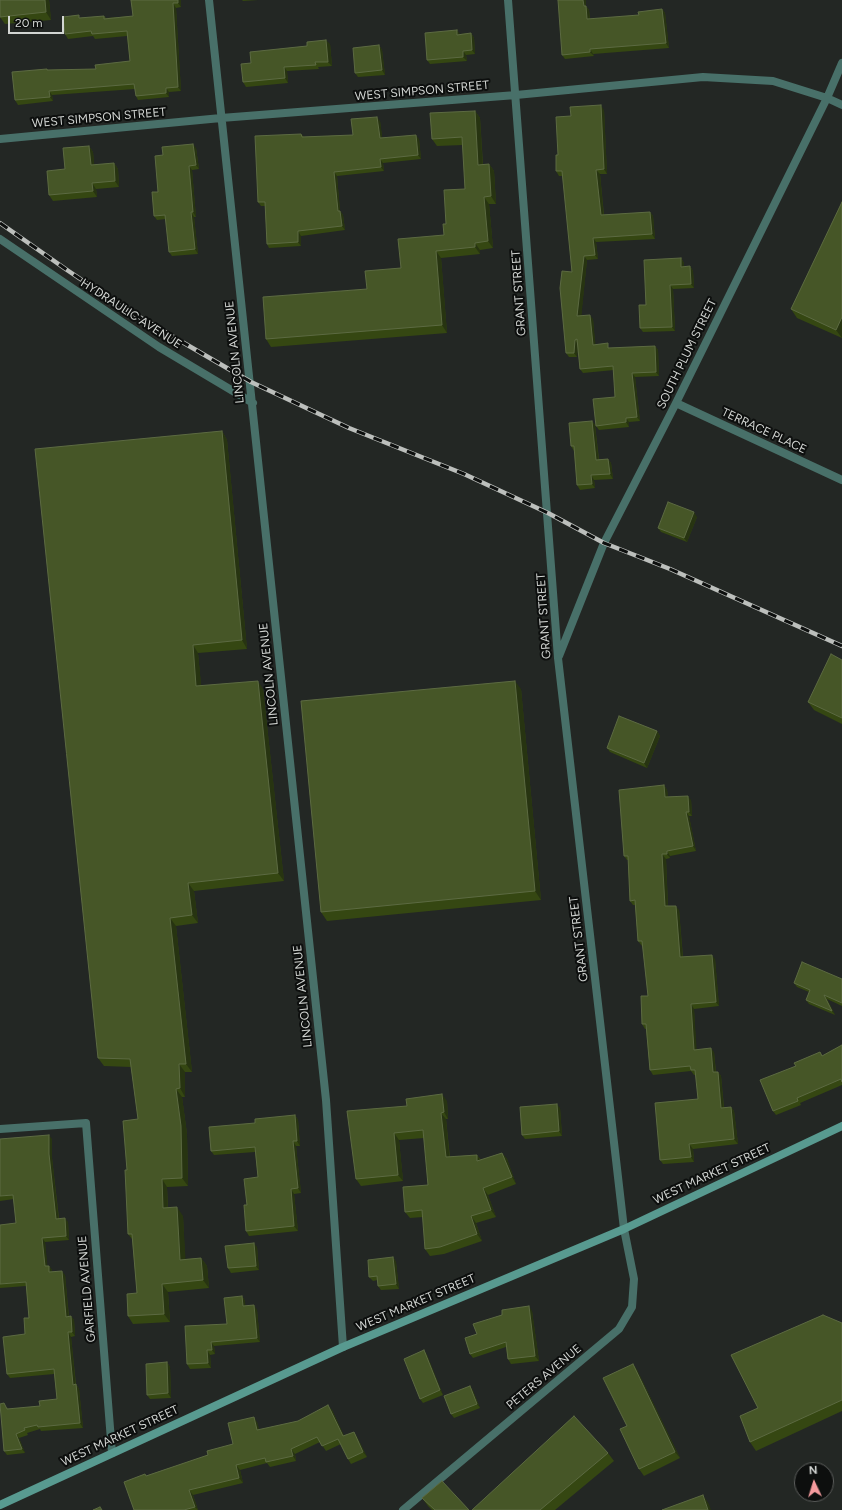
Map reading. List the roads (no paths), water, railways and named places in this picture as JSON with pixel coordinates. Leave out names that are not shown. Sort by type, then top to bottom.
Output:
[{"type":"main road","name":"WEST MARKET STREET","points":[[0,1506],[343,1346],[624,1229],[842,1126]]},
{"type":"street","name":"LINCOLN AVENUE","points":[[209,0],[326,1100],[343,1346]]},
{"type":"street","name":"GRANT STREET","points":[[508,0],[558,658],[624,1229]]},
{"type":"street","name":"SOUTH PLUM STREET","points":[[558,658],[604,543],[676,403],[842,63]]},
{"type":"street","name":"WEST SIMPSON STREET","points":[[0,139],[221,118],[516,95],[702,77],[773,81],[826,98],[842,105]]},
{"type":"street","name":"HYDRAULIC AVENUE","points":[[0,239],[159,348],[253,403]]},
{"type":"street","name":"TERRACE PLACE","points":[[676,403],[842,480]]},
{"type":"street","name":"GARFIELD AVENUE","points":[[0,1129],[86,1123],[112,1453]]},
{"type":"street","name":"PETERS AVENUE","points":[[403,1510],[620,1329],[632,1308],[634,1279],[624,1229]]},
{"type":"railway","points":[[0,223],[122,307],[251,382],[349,428],[464,474],[548,513],[604,543],[670,569],[842,646]]}]
